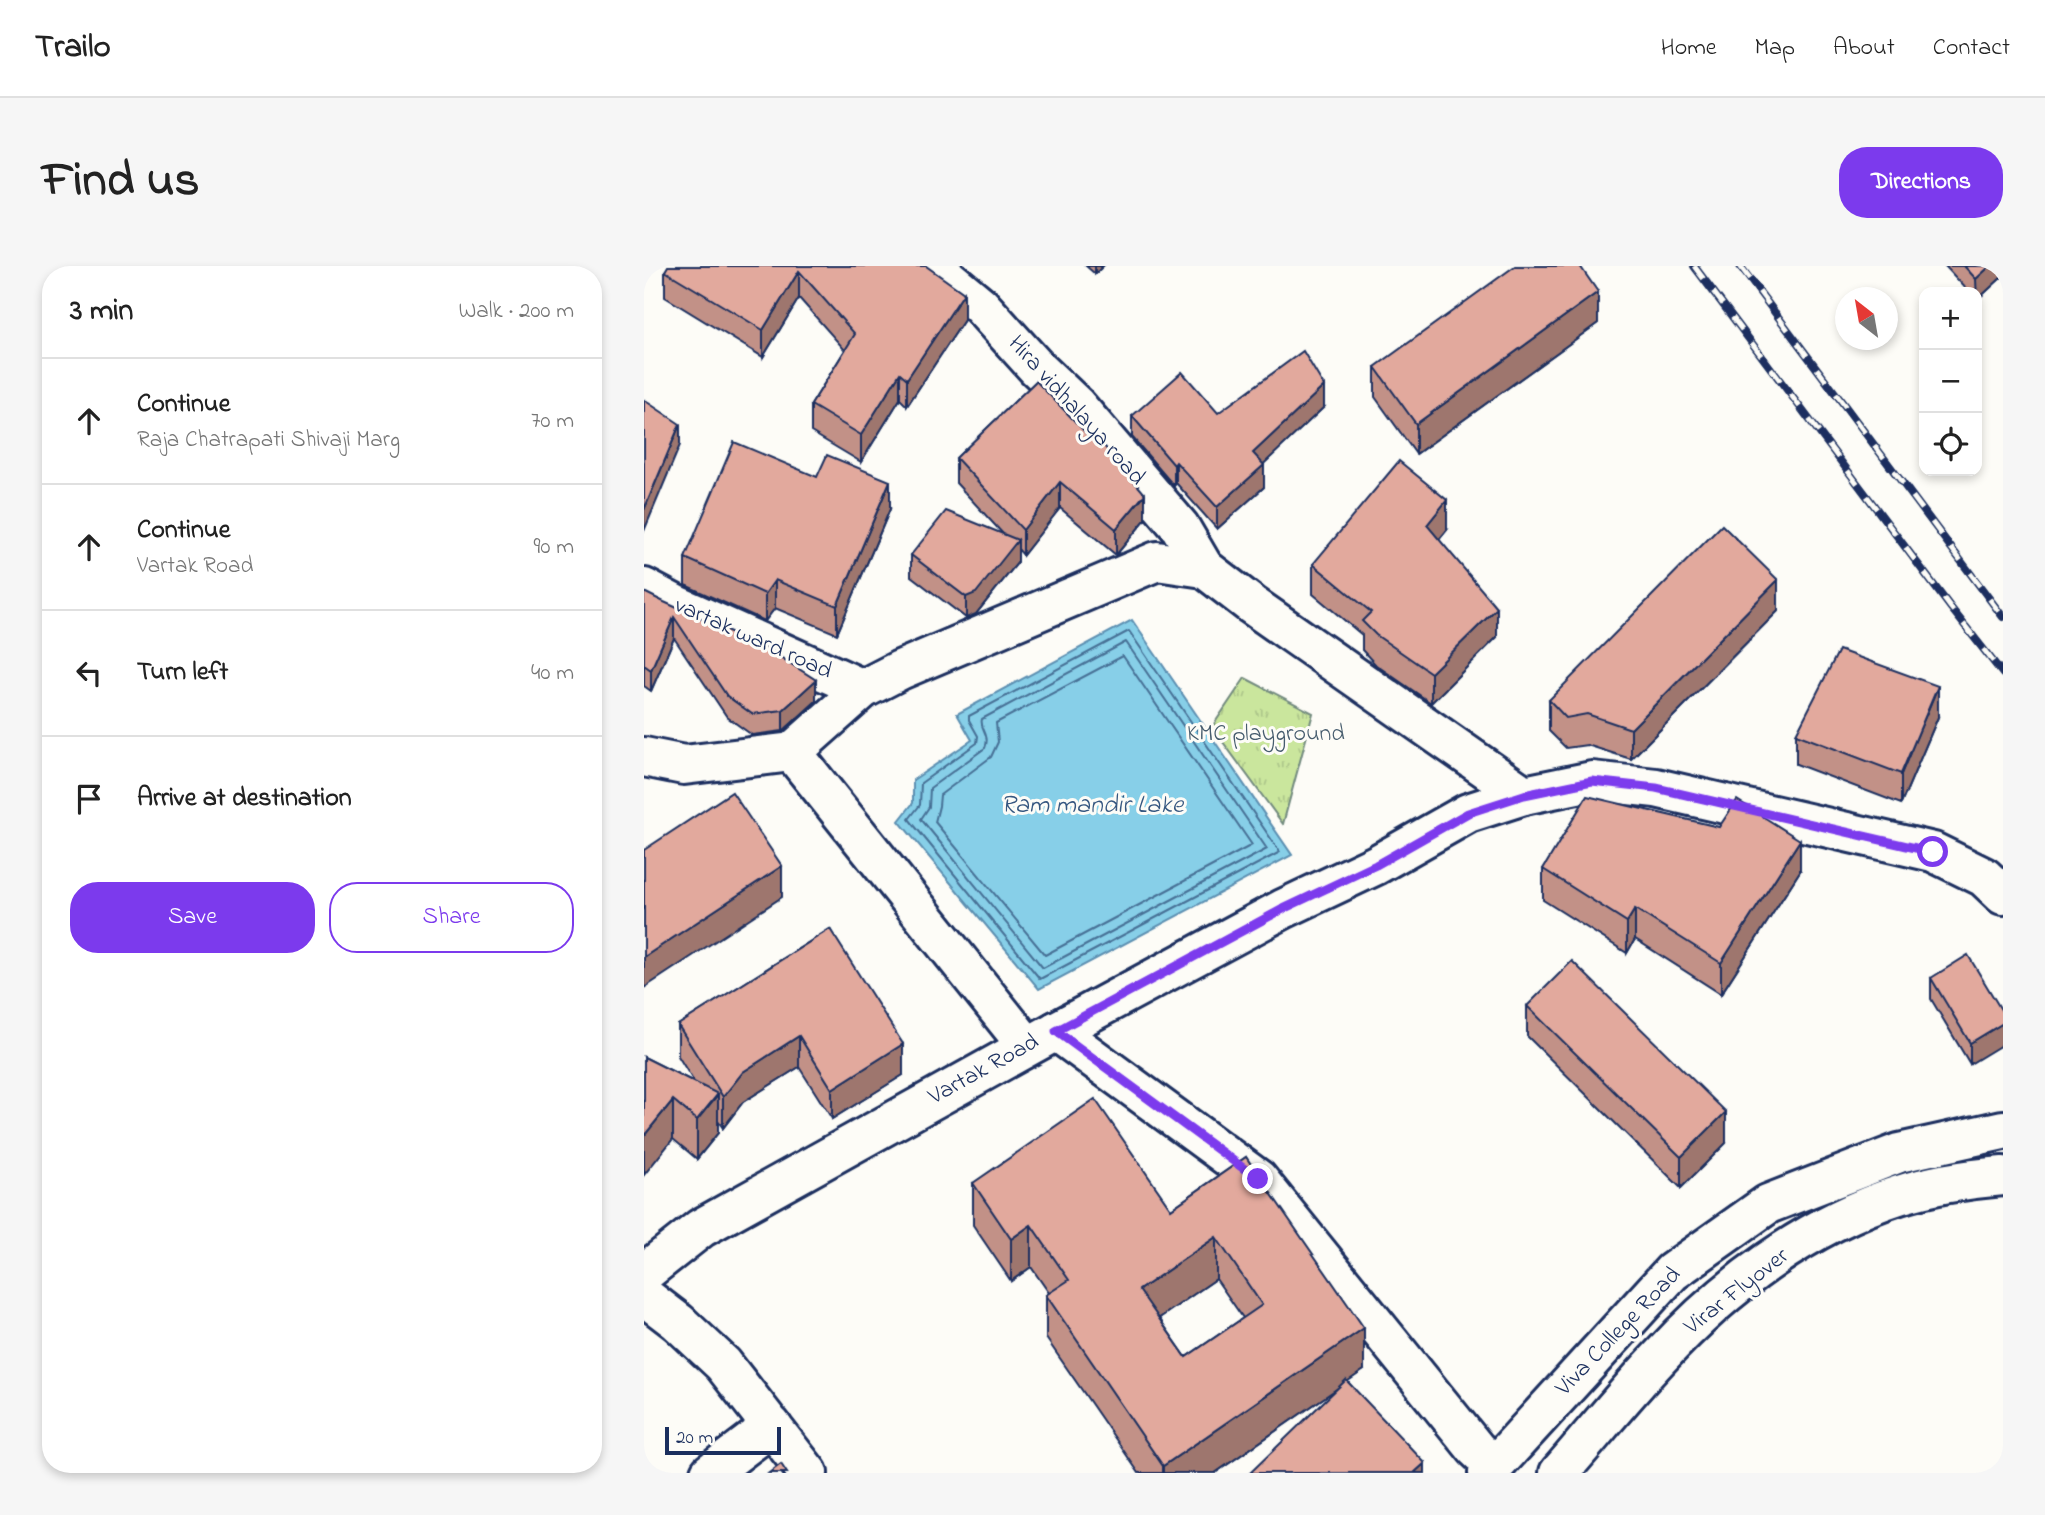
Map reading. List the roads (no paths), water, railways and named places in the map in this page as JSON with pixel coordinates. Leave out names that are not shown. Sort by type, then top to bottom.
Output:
[{"type":"street","name":"Hira vidhalaya road","points":[[933,266],[980,306],[1037,368],[1076,405],[1180,527],[1204,568]]},
{"type":"street","points":[[644,757],[684,765],[792,752],[863,689],[900,670],[1157,561],[1204,568],[1252,605],[1524,795]]},
{"type":"street","name":"vartak ward road","points":[[644,588],[863,689]]},
{"type":"street","points":[[792,752],[1041,1038],[1258,1179],[1491,1469]]},
{"type":"street","name":"Vartak Road","points":[[644,1291],[701,1228],[1041,1038],[1283,909],[1376,865],[1468,813],[1524,795],[1592,781],[1656,788],[1933,852],[1984,877],[2003,894]]},
{"type":"street","name":"Viva College Road","points":[[1491,1469],[1672,1272],[1768,1204],[1899,1153],[2003,1130]]},
{"type":"street","name":"Virar Flyover","points":[[1559,1473],[1660,1356],[1703,1314],[1758,1268],[1834,1222],[1898,1195],[1957,1180],[2003,1176]]},
{"type":"street","points":[[644,1291],[723,1364],[808,1473]]},
{"type":"street","points":[[710,1473],[772,1426]]},
{"type":"water","name":"Ram mandir Lake","points":[[1132,620],[1292,855],[1039,989],[899,821],[913,803],[913,780],[972,740],[957,714]]},
{"type":"railway","points":[[1694,266],[2003,674]]},
{"type":"railway","points":[[1740,266],[2003,617]]},
{"type":"park label","name":"KMC playground","points":[[1266,734]]}]
